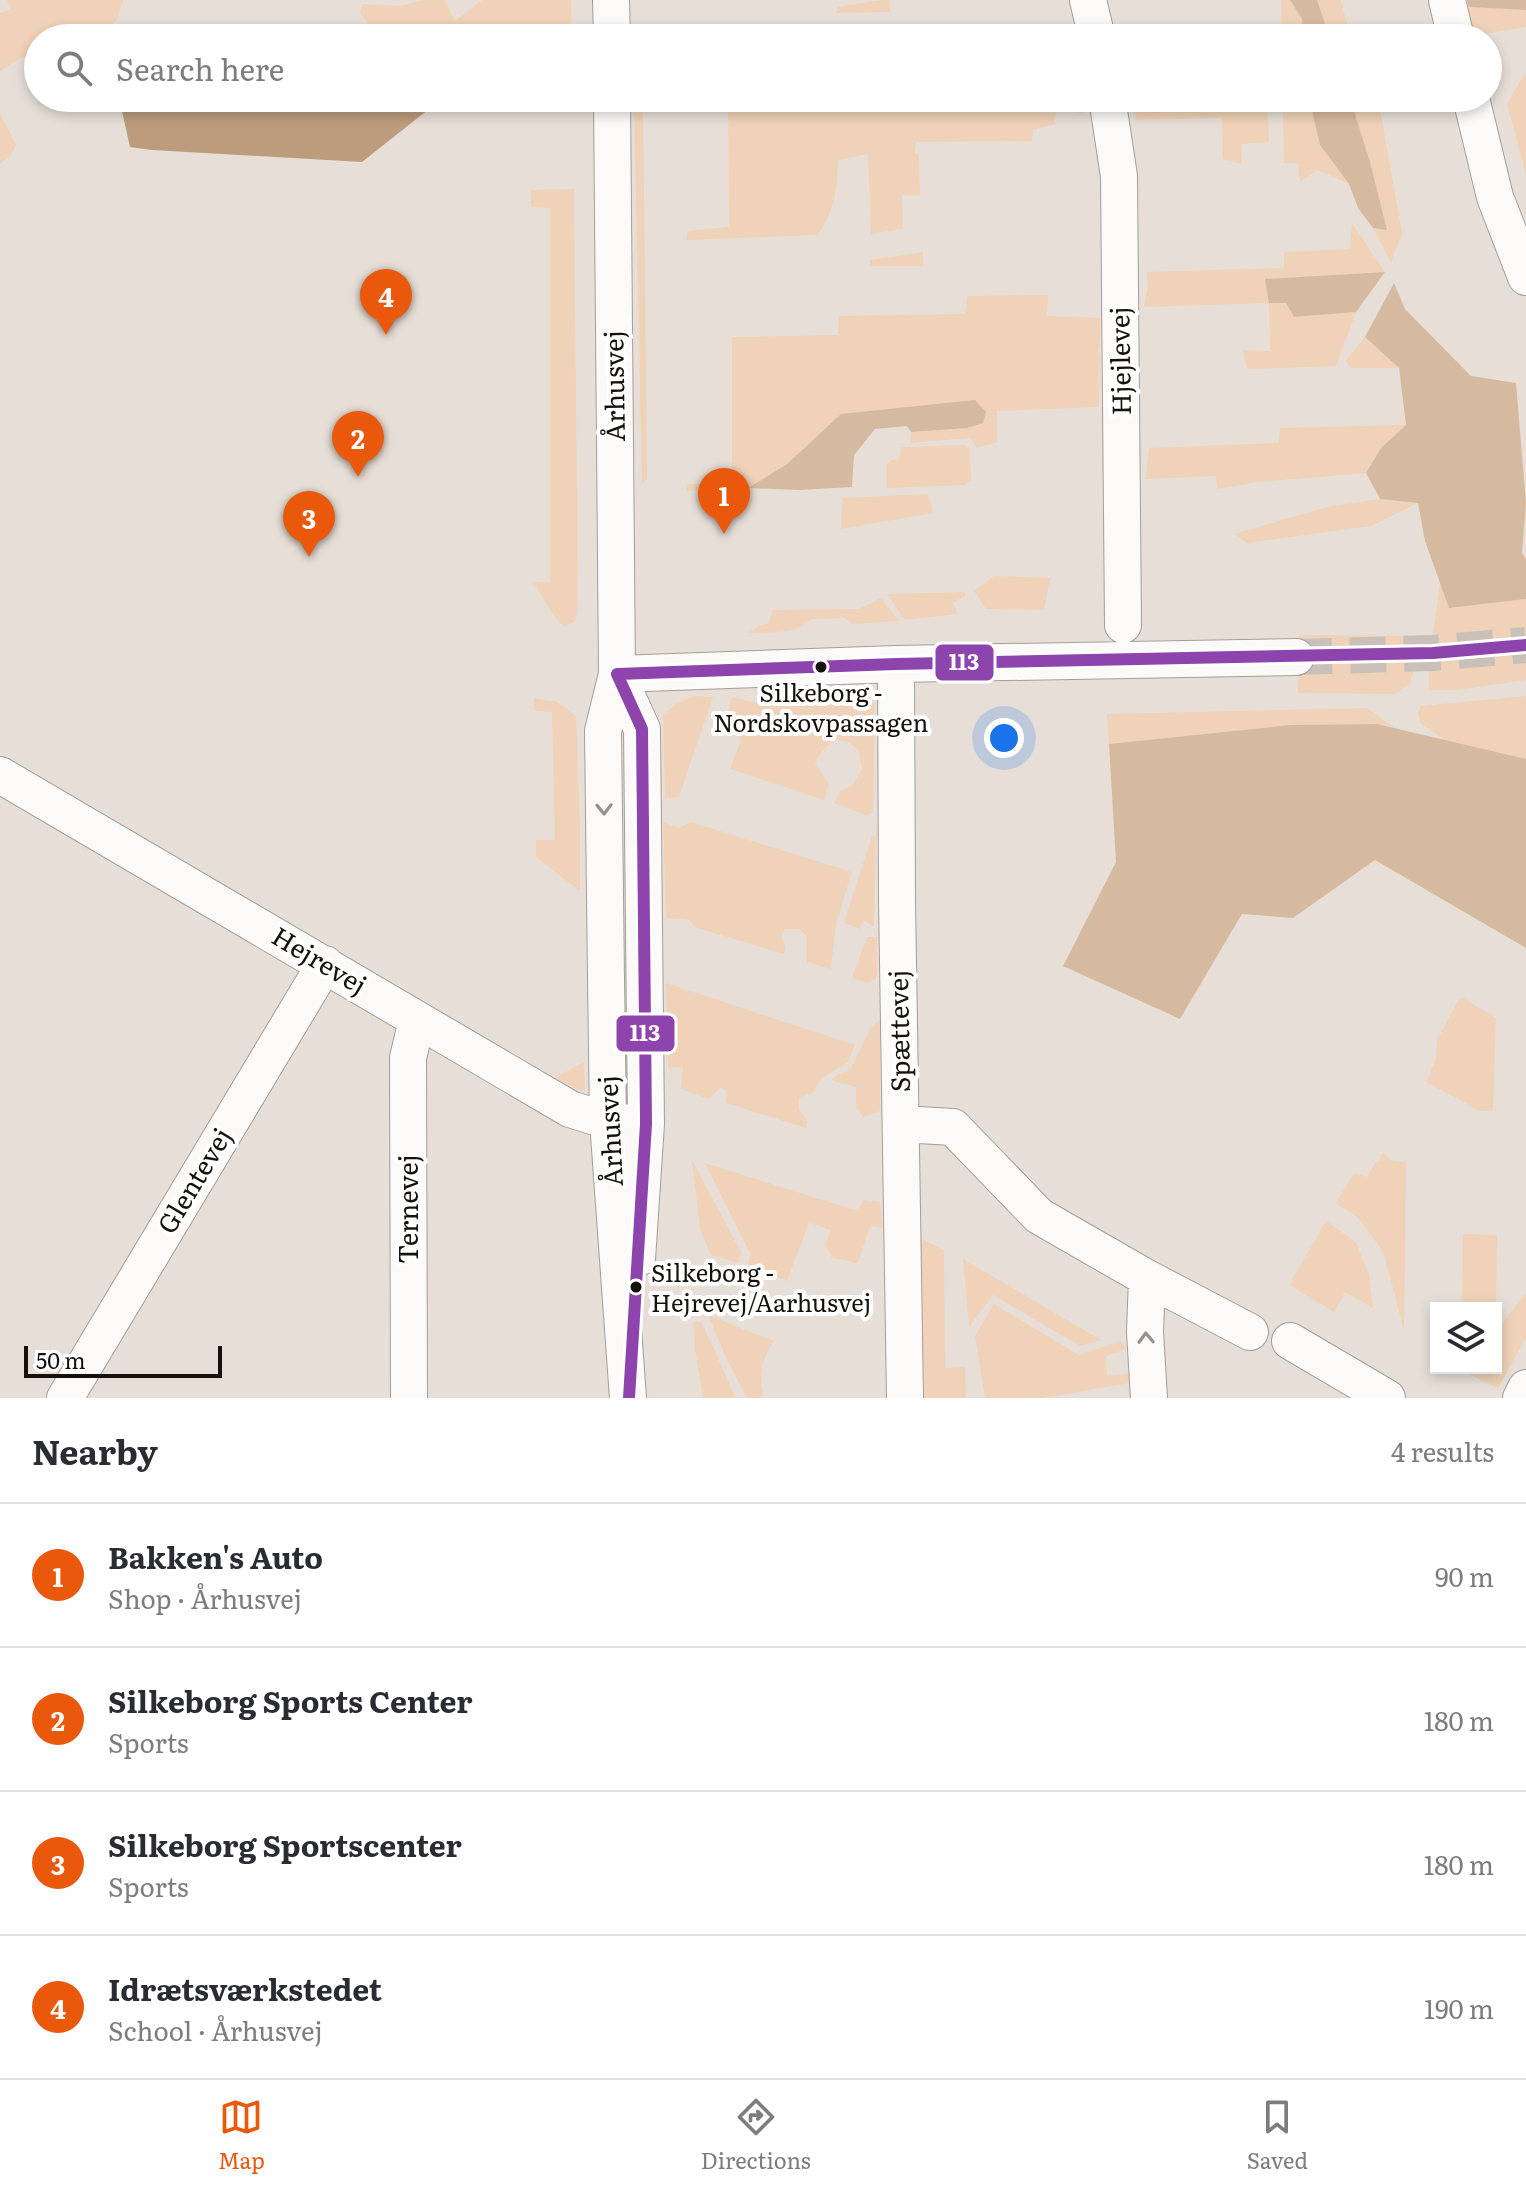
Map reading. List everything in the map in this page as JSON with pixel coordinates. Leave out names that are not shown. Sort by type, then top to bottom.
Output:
[{"type":"street","points":[[611,0],[612,24]]},
{"type":"street","points":[[1088,0],[1094,24]]},
{"type":"street","points":[[1447,0],[1453,24]]},
{"type":"street","name":"Århusvej","points":[[612,112],[617,674],[603,731],[608,1121],[628,1398]]},
{"type":"street","name":"Hjejlevej","points":[[1109,112],[1119,176],[1123,625]]},
{"type":"street","points":[[1474,112],[1495,197],[1526,277]]},
{"type":"street","points":[[617,674],[896,664],[1296,657]]},
{"type":"street","name":"Spættevej","points":[[896,664],[905,1398]]},
{"type":"street","name":"Århusvej","points":[[617,674],[642,729],[646,1124],[628,1398]]},
{"type":"street","name":"Hejrevej","points":[[3,783],[325,964],[570,1109],[608,1121],[646,1124]]},
{"type":"street","name":"Glentevej","points":[[65,1398],[325,964]]},
{"type":"street","name":"Ternevej","points":[[409,1398],[408,1058],[417,1020]]},
{"type":"street","points":[[902,1124],[953,1127],[1039,1216],[1250,1332]]},
{"type":"street","points":[[1147,1278],[1145,1332],[1149,1398]]},
{"type":"street","points":[[1290,1341],[1387,1398]]},
{"type":"street","points":[[1521,1398],[1526,1388]]},
{"type":"shaded area","points":[[7,0],[123,0],[116,22],[112,24],[24,24],[24,57],[0,71],[0,13],[11,9]]},
{"type":"shaded area","points":[[425,0],[445,0],[455,21],[482,0],[571,0],[572,24],[367,24],[360,13],[362,4],[399,6]]},
{"type":"shaded area","points":[[890,0],[890,12],[836,13],[837,7]]},
{"type":"shaded area","points":[[1281,0],[1290,0],[1302,24],[1282,24]]},
{"type":"shaded area","points":[[1290,0],[1317,0],[1325,24],[1302,24]]},
{"type":"shaded area","points":[[1317,0],[1341,0],[1347,24],[1325,24]]},
{"type":"shaded area","points":[[1467,0],[1526,0],[1526,10],[1469,7]]},
{"type":"shaded area","points":[[1469,7],[1526,10],[1526,27],[1502,31],[1502,24],[1470,24]]},
{"type":"shaded area","points":[[1526,76],[1526,175],[1507,104]]},
{"type":"shaded area","points":[[122,112],[425,112],[362,162],[130,147]]},
{"type":"shaded area","points":[[634,112],[643,112],[647,479],[642,483]]},
{"type":"shaded area","points":[[728,112],[1056,112],[1055,124],[1033,130],[1032,141],[916,142],[920,195],[902,195],[903,228],[871,234],[868,154],[838,160],[831,209],[817,235],[686,240],[688,231],[729,227]]},
{"type":"shaded area","points":[[1134,112],[1268,112],[1269,142],[1242,144],[1241,164],[1223,159],[1222,118],[1136,120]]},
{"type":"shaded area","points":[[1283,112],[1312,112],[1320,145],[1349,184],[1318,170],[1300,182],[1298,164],[1284,163]]},
{"type":"shaded area","points":[[1312,112],[1354,112],[1387,230],[1373,228],[1358,208],[1349,184],[1320,145]]},
{"type":"shaded area","points":[[1354,112],[1380,112],[1402,233],[1391,263],[1373,228],[1386,230]]},
{"type":"shaded area","points":[[0,114],[16,145],[11,155],[0,164]]},
{"type":"shaded area","points":[[574,189],[578,611],[575,621],[564,627],[533,582],[550,582],[550,208],[531,207],[531,190]]},
{"type":"shaded area","points":[[1352,223],[1385,272],[1265,279],[1294,317],[1356,312],[1336,366],[1247,369],[1243,350],[1270,351],[1269,303],[1144,307],[1147,272],[1284,268],[1284,252],[1350,249]]},
{"type":"shaded area","points":[[923,252],[923,266],[870,266],[870,260]]},
{"type":"shaded area","points":[[1385,272],[1356,312],[1294,317],[1286,303],[1269,303],[1265,279]]},
{"type":"shaded area","points":[[1394,283],[1405,309],[1471,376],[1516,383],[1526,503],[1522,553],[1526,559],[1526,599],[1449,608],[1425,541],[1418,503],[1380,499],[1366,473],[1381,448],[1406,425],[1399,368],[1365,337]]},
{"type":"shaded area","points":[[1048,295],[1047,316],[1100,318],[1099,407],[997,411],[997,442],[977,448],[970,438],[910,443],[911,432],[967,428],[841,414],[787,464],[748,488],[686,491],[687,484],[732,483],[732,337],[838,335],[839,316],[965,314],[967,296]]},
{"type":"shaded area","points":[[1365,337],[1399,368],[1350,368],[1346,361]]},
{"type":"shaded area","points":[[975,400],[986,412],[983,423],[967,428],[911,432],[907,426],[875,429],[854,455],[852,487],[799,490],[748,488],[787,464],[841,414]]},
{"type":"shaded area","points":[[1406,425],[1381,448],[1366,473],[1259,482],[1217,489],[1216,476],[1146,479],[1149,448],[1279,443],[1280,428]]},
{"type":"shaded area","points":[[966,445],[970,449],[971,480],[965,485],[887,488],[887,464],[899,459],[901,447]]},
{"type":"shaded area","points":[[928,494],[933,513],[841,529],[842,498]]},
{"type":"shaded area","points":[[1380,499],[1418,503],[1371,526],[1247,543],[1234,534],[1327,507]]},
{"type":"shaded area","points":[[994,576],[1050,578],[1044,610],[986,609],[974,591]]},
{"type":"shaded area","points":[[1440,583],[1450,608],[1526,599],[1526,680],[1458,690],[1429,690],[1429,665]]},
{"type":"shaded area","points":[[965,592],[965,596],[953,603],[958,614],[905,620],[887,594]]},
{"type":"shaded area","points":[[881,598],[899,621],[853,624],[845,618],[811,619],[790,630],[748,633],[768,624],[773,610],[859,609]]},
{"type":"shaded area","points":[[1299,635],[1418,636],[1410,684],[1394,694],[1298,693]]},
{"type":"shaded area","points":[[696,696],[713,697],[679,797],[665,798],[663,715],[677,703]]},
{"type":"shaded area","points":[[859,696],[875,704],[873,813],[866,815],[834,803],[840,791],[852,786],[862,769],[859,751],[848,742],[835,740],[822,751],[815,764],[829,783],[824,800],[730,769],[741,740],[730,726],[734,714],[728,712],[732,697],[757,703],[821,704]]},
{"type":"shaded area","points":[[1526,696],[1526,759],[1445,740],[1420,723],[1418,712],[1421,706]]},
{"type":"shaded area","points":[[534,698],[557,702],[576,716],[580,891],[536,857],[536,840],[555,840],[552,712],[534,711]]},
{"type":"shaded area","points":[[1367,708],[1395,728],[1377,724],[1291,725],[1109,744],[1107,714]]},
{"type":"shaded area","points":[[1377,724],[1526,759],[1526,948],[1375,860],[1293,918],[1242,914],[1180,1019],[1063,966],[1116,862],[1109,744],[1290,725]]},
{"type":"shaded area","points":[[663,822],[679,828],[691,822],[852,872],[836,924],[831,969],[807,962],[807,936],[799,929],[785,929],[781,937],[786,947],[784,954],[694,927],[690,920],[666,918]]},
{"type":"shaded area","points":[[872,836],[876,836],[874,927],[863,920],[860,929],[844,923]]},
{"type":"shaded area","points":[[867,937],[877,937],[877,978],[868,983],[852,978]]},
{"type":"shaded area","points":[[666,983],[855,1045],[848,1062],[821,1079],[813,1093],[799,1098],[799,1110],[807,1120],[806,1128],[726,1103],[727,1091],[720,1088],[709,1099],[681,1089],[683,1067],[668,1068]]},
{"type":"shaded area","points":[[1463,998],[1496,1018],[1493,1111],[1480,1111],[1426,1082],[1436,1060],[1437,1040],[1459,999]]},
{"type":"shaded area","points":[[880,1020],[880,1111],[863,1117],[856,1107],[856,1087],[831,1079],[851,1068],[871,1028]]},
{"type":"shaded area","points":[[584,1062],[585,1091],[555,1078]]},
{"type":"shaded area","points":[[1382,1153],[1393,1161],[1406,1162],[1404,1330],[1383,1251],[1357,1217],[1336,1203],[1354,1173],[1367,1177]]},
{"type":"shaded area","points":[[692,1160],[741,1252],[739,1263],[711,1255],[700,1229]]},
{"type":"shaded area","points":[[705,1163],[858,1211],[863,1200],[880,1202],[883,1228],[870,1226],[858,1263],[832,1258],[825,1244],[831,1230],[809,1223],[787,1281],[748,1267],[750,1253]]},
{"type":"shaded area","points":[[1326,1221],[1356,1242],[1369,1275],[1373,1308],[1345,1292],[1334,1312],[1291,1286]]},
{"type":"shaded area","points":[[1463,1234],[1497,1235],[1496,1302],[1462,1302]]},
{"type":"shaded area","points":[[917,1237],[944,1250],[945,1368],[965,1367],[966,1398],[919,1398]]},
{"type":"shaded area","points":[[963,1259],[1101,1340],[1080,1346],[993,1295],[969,1327]]},
{"type":"shaded area","points":[[1526,1293],[1526,1338],[1498,1388],[1469,1374],[1502,1374],[1502,1323]]},
{"type":"shaded area","points":[[994,1304],[1079,1355],[1121,1341],[1126,1349],[1106,1356],[1107,1376],[1130,1373],[1130,1383],[1043,1398],[985,1398],[975,1336]]},
{"type":"shaded area","points":[[708,1315],[774,1341],[762,1366],[763,1393],[759,1398],[747,1398]]},
{"type":"shaded area","points":[[694,1321],[702,1323],[736,1398],[703,1398]]},
{"type":"tunnel","points":[[1296,657],[1433,653],[1526,645]]},
{"type":"transit line","name":"113","points":[[617,674],[896,664],[1433,653],[1526,645]]},
{"type":"transit line","name":"113","points":[[617,674],[642,729],[646,1124],[629,1398]]},
{"type":"place","name":"Idrætsværkstedet","points":[[386,335]]},
{"type":"place","name":"Silkeborg Sports Center","points":[[358,477]]},
{"type":"place","name":"Bakken's Auto","points":[[724,534]]},
{"type":"place","name":"Silkeborg Sportscenter","points":[[309,557]]},
{"type":"place","name":"Silkeborg - Nordskovpassagen","points":[[821,667]]},
{"type":"place","name":"Silkeborg - Hejrevej/Aarhusvej","points":[[636,1287]]}]
